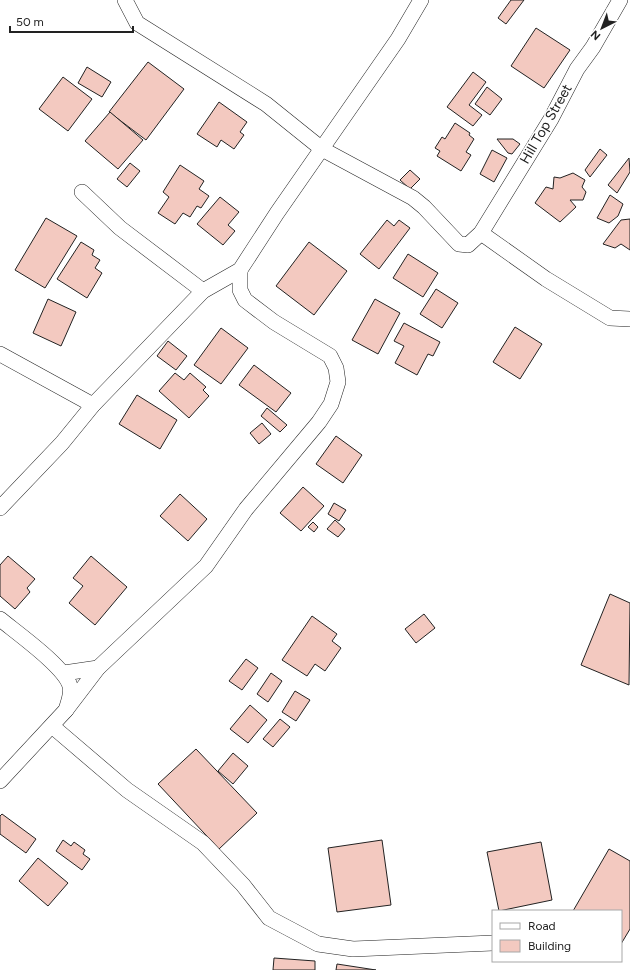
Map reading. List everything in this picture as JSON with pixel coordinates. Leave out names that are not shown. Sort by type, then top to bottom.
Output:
[{"type":"street","points":[[125,0],[137,23],[266,104],[322,149]]},
{"type":"street","points":[[0,508],[62,443],[93,404],[203,291],[240,270],[277,212],[398,39],[421,0]]},
{"type":"street","name":"Hill Top Street","points":[[322,149],[413,198],[424,207],[459,244],[468,245],[482,233],[551,119],[577,69],[601,34],[620,0]]},
{"type":"street","points":[[82,192],[120,228],[203,291]]},
{"type":"street","points":[[482,233],[546,279],[610,318],[630,319]]},
{"type":"street","points":[[0,781],[66,710],[98,668],[206,566],[246,509],[319,422],[331,404],[338,382],[336,368],[330,356],[274,322],[245,300],[240,290],[240,270]]},
{"type":"street","points":[[0,354],[93,404]]},
{"type":"street","points":[[0,619],[64,673],[70,686],[70,695],[66,710]]},
{"type":"street","points":[[64,673],[98,668]]},
{"type":"street","points":[[52,726],[127,790],[204,843],[243,885],[269,918],[318,944],[353,950],[492,943]]},
{"type":"building","points":[[511,0],[524,0],[506,24],[498,18]]},
{"type":"building","points":[[536,28],[570,50],[544,88],[511,66]]},
{"type":"building","points":[[148,62],[184,89],[146,140],[109,112]]},
{"type":"building","points":[[87,67],[111,82],[102,97],[78,83]]},
{"type":"building","points":[[473,72],[486,82],[469,105],[482,115],[473,126],[447,107]]},
{"type":"building","points":[[63,77],[92,99],[68,131],[39,109]]},
{"type":"building","points":[[487,87],[502,99],[490,115],[475,104]]},
{"type":"building","points":[[219,102],[247,122],[240,132],[244,135],[234,149],[221,140],[217,147],[197,134]]},
{"type":"building","points":[[110,112],[143,140],[118,169],[85,141]]},
{"type":"building","points":[[455,123],[470,133],[469,135],[474,139],[466,152],[471,155],[461,171],[437,156],[440,151],[435,148],[442,137],[445,139]]},
{"type":"building","points":[[497,139],[513,139],[520,144],[512,154],[508,153]]},
{"type":"building","points":[[600,149],[607,155],[590,177],[585,170]]},
{"type":"building","points":[[492,150],[507,158],[494,182],[480,174]]},
{"type":"building","points":[[629,158],[630,172],[617,193],[608,185]]},
{"type":"building","points":[[130,163],[140,171],[127,187],[117,179]]},
{"type":"building","points":[[180,165],[204,181],[199,189],[209,196],[201,208],[197,206],[190,217],[183,213],[175,224],[158,213],[169,197],[163,192]]},
{"type":"building","points":[[410,170],[420,179],[410,189],[400,180]]},
{"type":"building","points":[[573,173],[585,180],[582,187],[586,192],[583,200],[570,200],[576,207],[560,222],[535,203],[546,187],[553,189],[554,177],[560,178]]},
{"type":"building","points":[[610,195],[623,204],[618,216],[609,223],[597,218]]},
{"type":"building","points":[[220,197],[239,212],[228,225],[235,231],[223,245],[197,224]]},
{"type":"building","points":[[46,218],[77,236],[45,288],[15,270]]},
{"type":"building","points":[[630,219],[630,250],[621,244],[615,248],[603,244],[621,220]]},
{"type":"building","points":[[387,220],[394,226],[399,220],[410,228],[379,269],[360,254]]},
{"type":"building","points":[[81,242],[94,250],[92,255],[100,260],[95,268],[102,273],[87,298],[57,279]]},
{"type":"building","points":[[309,242],[347,271],[314,315],[276,286]]},
{"type":"building","points":[[408,254],[438,273],[423,297],[393,278]]},
{"type":"building","points":[[436,289],[458,303],[442,328],[420,314]]},
{"type":"building","points":[[48,299],[76,312],[61,346],[33,333]]},
{"type":"building","points":[[375,299],[400,313],[378,354],[352,340]]},
{"type":"building","points":[[404,323],[440,342],[433,356],[428,354],[417,375],[395,363],[404,346],[394,341]]},
{"type":"building","points":[[515,327],[542,344],[520,379],[493,362]]},
{"type":"building","points":[[221,328],[248,348],[221,384],[194,365]]},
{"type":"building","points":[[168,341],[187,356],[176,370],[157,356]]},
{"type":"building","points":[[254,365],[291,393],[276,412],[239,385]]},
{"type":"building","points":[[175,373],[184,380],[190,373],[206,387],[203,390],[209,396],[189,418],[159,391]]},
{"type":"building","points":[[137,395],[177,420],[160,449],[119,424]]},
{"type":"building","points":[[267,408],[287,425],[280,432],[261,416]]},
{"type":"building","points":[[262,423],[271,434],[259,444],[250,433]]},
{"type":"building","points":[[336,436],[362,455],[343,483],[316,464]]},
{"type":"building","points":[[303,487],[324,506],[301,531],[280,513]]},
{"type":"building","points":[[180,494],[207,519],[188,541],[160,516]]},
{"type":"building","points":[[334,503],[346,510],[339,521],[328,514]]},
{"type":"building","points":[[335,520],[345,529],[338,537],[327,529]]},
{"type":"building","points":[[313,522],[318,527],[314,532],[308,527]]},
{"type":"building","points":[[8,556],[35,579],[27,588],[30,592],[15,609],[0,596],[0,565]]},
{"type":"building","points":[[91,556],[127,587],[95,625],[69,603],[83,586],[73,578]]},
{"type":"building","points":[[610,594],[630,603],[629,685],[581,665]]},
{"type":"building","points":[[424,614],[435,628],[416,643],[405,629]]},
{"type":"building","points":[[312,616],[337,634],[332,641],[341,648],[325,671],[315,664],[307,676],[282,660]]},
{"type":"building","points":[[246,659],[258,668],[242,690],[229,681]]},
{"type":"building","points":[[271,673],[282,681],[268,702],[257,694]]},
{"type":"building","points":[[295,691],[310,700],[296,721],[282,712]]},
{"type":"building","points":[[250,705],[267,720],[248,743],[230,729]]},
{"type":"building","points":[[280,719],[290,727],[273,747],[263,739]]},
{"type":"building","points":[[196,749],[257,813],[219,849],[158,784]]},
{"type":"building","points":[[233,753],[248,766],[233,784],[218,771]]},
{"type":"building","points":[[2,814],[36,839],[26,853],[0,834],[0,816]]},
{"type":"building","points":[[63,840],[71,846],[74,842],[85,850],[83,854],[90,859],[82,870],[56,851]]},
{"type":"building","points":[[382,840],[391,905],[337,912],[328,848]]},
{"type":"building","points":[[541,842],[552,900],[499,910],[487,852]]},
{"type":"building","points":[[609,849],[630,861],[630,929],[622,942],[622,910],[574,910]]},
{"type":"building","points":[[38,858],[68,883],[48,906],[19,881]]},
{"type":"building","points":[[274,958],[315,961],[315,970],[273,970]]},
{"type":"building","points":[[337,964],[376,970],[336,970]]}]
